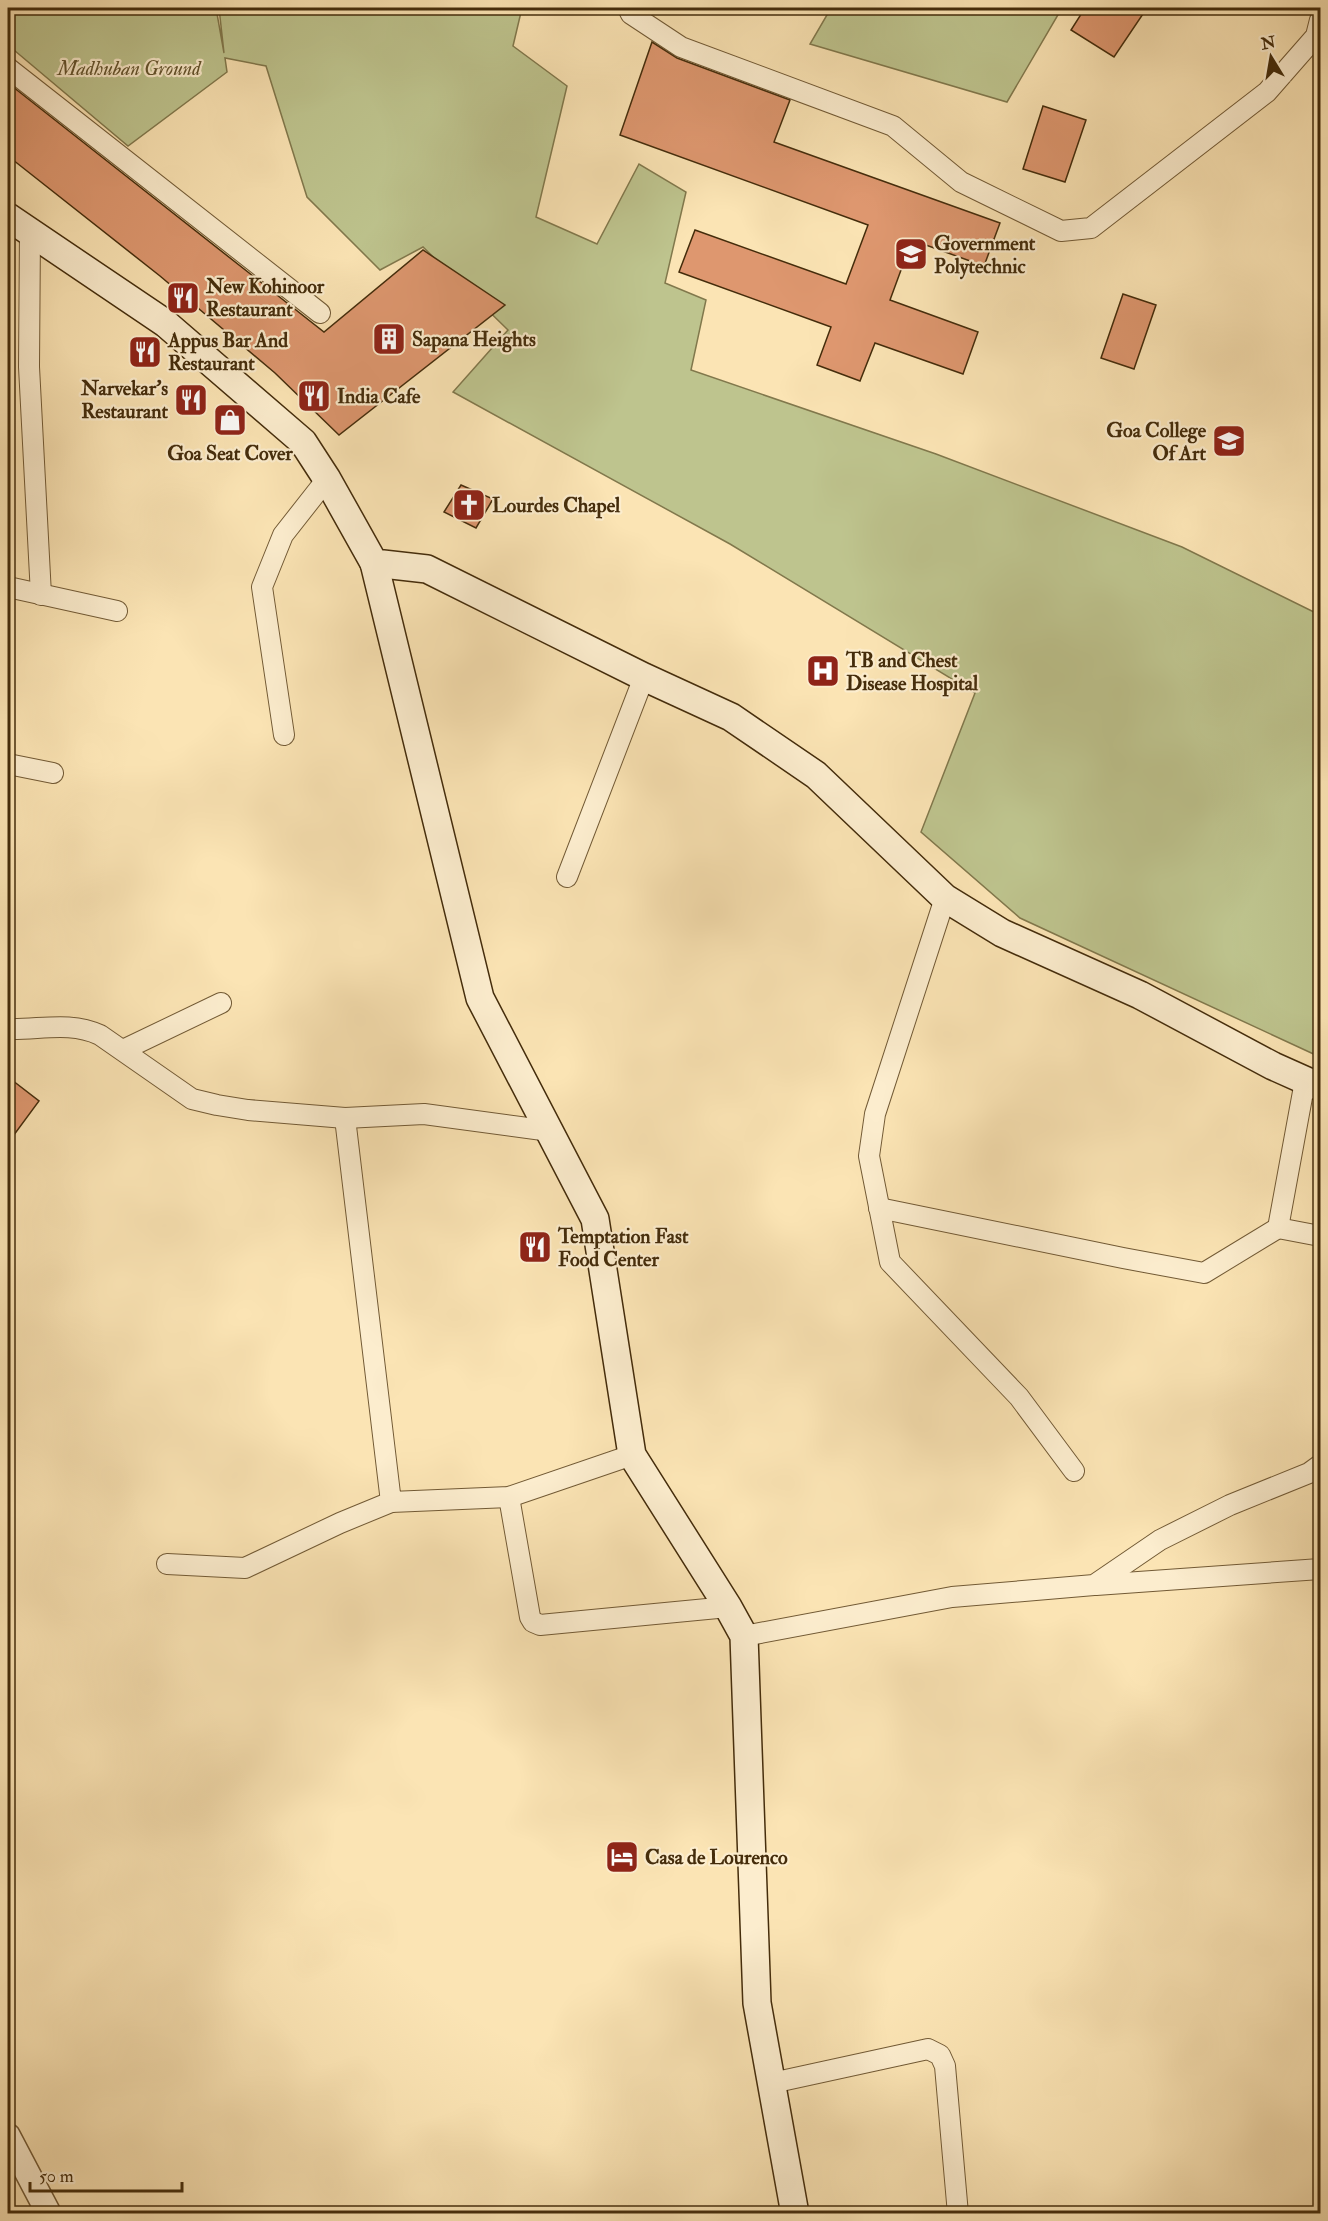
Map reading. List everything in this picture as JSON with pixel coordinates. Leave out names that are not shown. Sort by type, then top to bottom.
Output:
[{"type":"main road","points":[[19,224],[165,323],[303,442],[327,479],[374,563],[480,998],[595,1219],[632,1455],[744,1636],[757,2003],[795,2214]]},
{"type":"main road","points":[[374,563],[427,569],[644,677],[731,717],[816,775],[945,898],[1002,933],[1140,995],[1273,1066],[1313,1084]]},
{"type":"street","points":[[628,8],[631,14],[681,46],[893,126],[961,182],[1061,231],[1091,228],[1267,92],[1316,36],[1320,20]]},
{"type":"street","points":[[8,68],[320,313]]},
{"type":"street","points":[[19,224],[41,595]]},
{"type":"street","points":[[284,735],[262,587],[283,535],[327,479]]},
{"type":"street","points":[[8,587],[117,611]]},
{"type":"street","points":[[567,877],[644,677]]},
{"type":"street","points":[[8,764],[52,773]]},
{"type":"street","points":[[945,898],[875,1114],[869,1156],[890,1262],[1019,1397],[1074,1471]]},
{"type":"street","points":[[123,1050],[221,1003]]},
{"type":"street","points":[[8,1029],[70,1026],[95,1032],[192,1099],[248,1110],[345,1118],[424,1114],[550,1131]]},
{"type":"street","points":[[1278,1228],[1313,1084]]},
{"type":"street","points":[[345,1118],[391,1502]]},
{"type":"street","points":[[879,1208],[1203,1273],[1278,1228],[1320,1236]]},
{"type":"street","points":[[167,1564],[245,1568],[340,1523],[391,1502],[509,1497],[632,1455]]},
{"type":"street","points":[[1094,1585],[1160,1540],[1230,1505],[1310,1473],[1320,1466]]},
{"type":"street","points":[[509,1497],[530,1617],[533,1622],[540,1625],[728,1607]]},
{"type":"street","points":[[744,1636],[952,1597],[1320,1569]]},
{"type":"street","points":[[772,2083],[928,2049],[940,2055],[945,2066],[958,2214]]},
{"type":"street","points":[[8,2136],[50,2214]]},
{"type":"green space","name":"Madhuban Ground","points":[[8,8],[216,8],[224,53],[219,8],[522,8],[513,46],[567,86],[536,217],[597,244],[639,164],[686,192],[665,283],[706,300],[691,370],[936,454],[1182,547],[1320,615],[1320,1057],[1020,918],[921,832],[975,693],[730,544],[453,392],[508,330],[423,247],[380,270],[307,197],[266,66],[225,58],[227,72],[128,146],[8,45]]},
{"type":"green space","points":[[831,8],[1062,8],[1007,102],[810,44]]},
{"type":"building","points":[[1085,8],[1147,8],[1114,57],[1071,30]]},
{"type":"building","points":[[652,42],[677,58],[790,100],[774,142],[1000,223],[984,266],[912,240],[890,300],[978,332],[963,374],[875,343],[860,381],[817,365],[831,327],[679,272],[695,230],[846,284],[868,225],[620,135]]},
{"type":"building","points":[[8,83],[324,332],[423,250],[505,305],[339,435],[275,373],[160,276],[8,156]]},
{"type":"building","points":[[1043,106],[1086,120],[1065,182],[1023,169]]},
{"type":"building","points":[[1123,294],[1156,305],[1134,369],[1101,358]]},
{"type":"building","name":"Lourdes Chapel","points":[[461,485],[493,499],[476,528],[444,512]]},
{"type":"building","points":[[8,1077],[39,1101],[8,1143]]},
{"type":"place","name":"Government Polytechnic","points":[[911,254]]},
{"type":"place","name":"New Kohinoor Restaurant","points":[[183,298]]},
{"type":"place","name":"Sapana Heights","points":[[389,339]]},
{"type":"place","name":"Appus Bar And Restaurant","points":[[145,352]]},
{"type":"place","name":"India Cafe","points":[[314,396]]},
{"type":"place","name":"Narvekar's Restaurant","points":[[191,400]]},
{"type":"place","name":"Goa Seat Cover","points":[[230,420]]},
{"type":"place","name":"Goa College Of Art","points":[[1229,441]]},
{"type":"place","name":"Lourdes Chapel","points":[[469,505]]},
{"type":"place","name":"TB and Chest Disease Hospital","points":[[823,671]]},
{"type":"place","name":"Temptation Fast Food Center","points":[[535,1247]]},
{"type":"place","name":"Casa de Lourenco","points":[[622,1857]]}]
